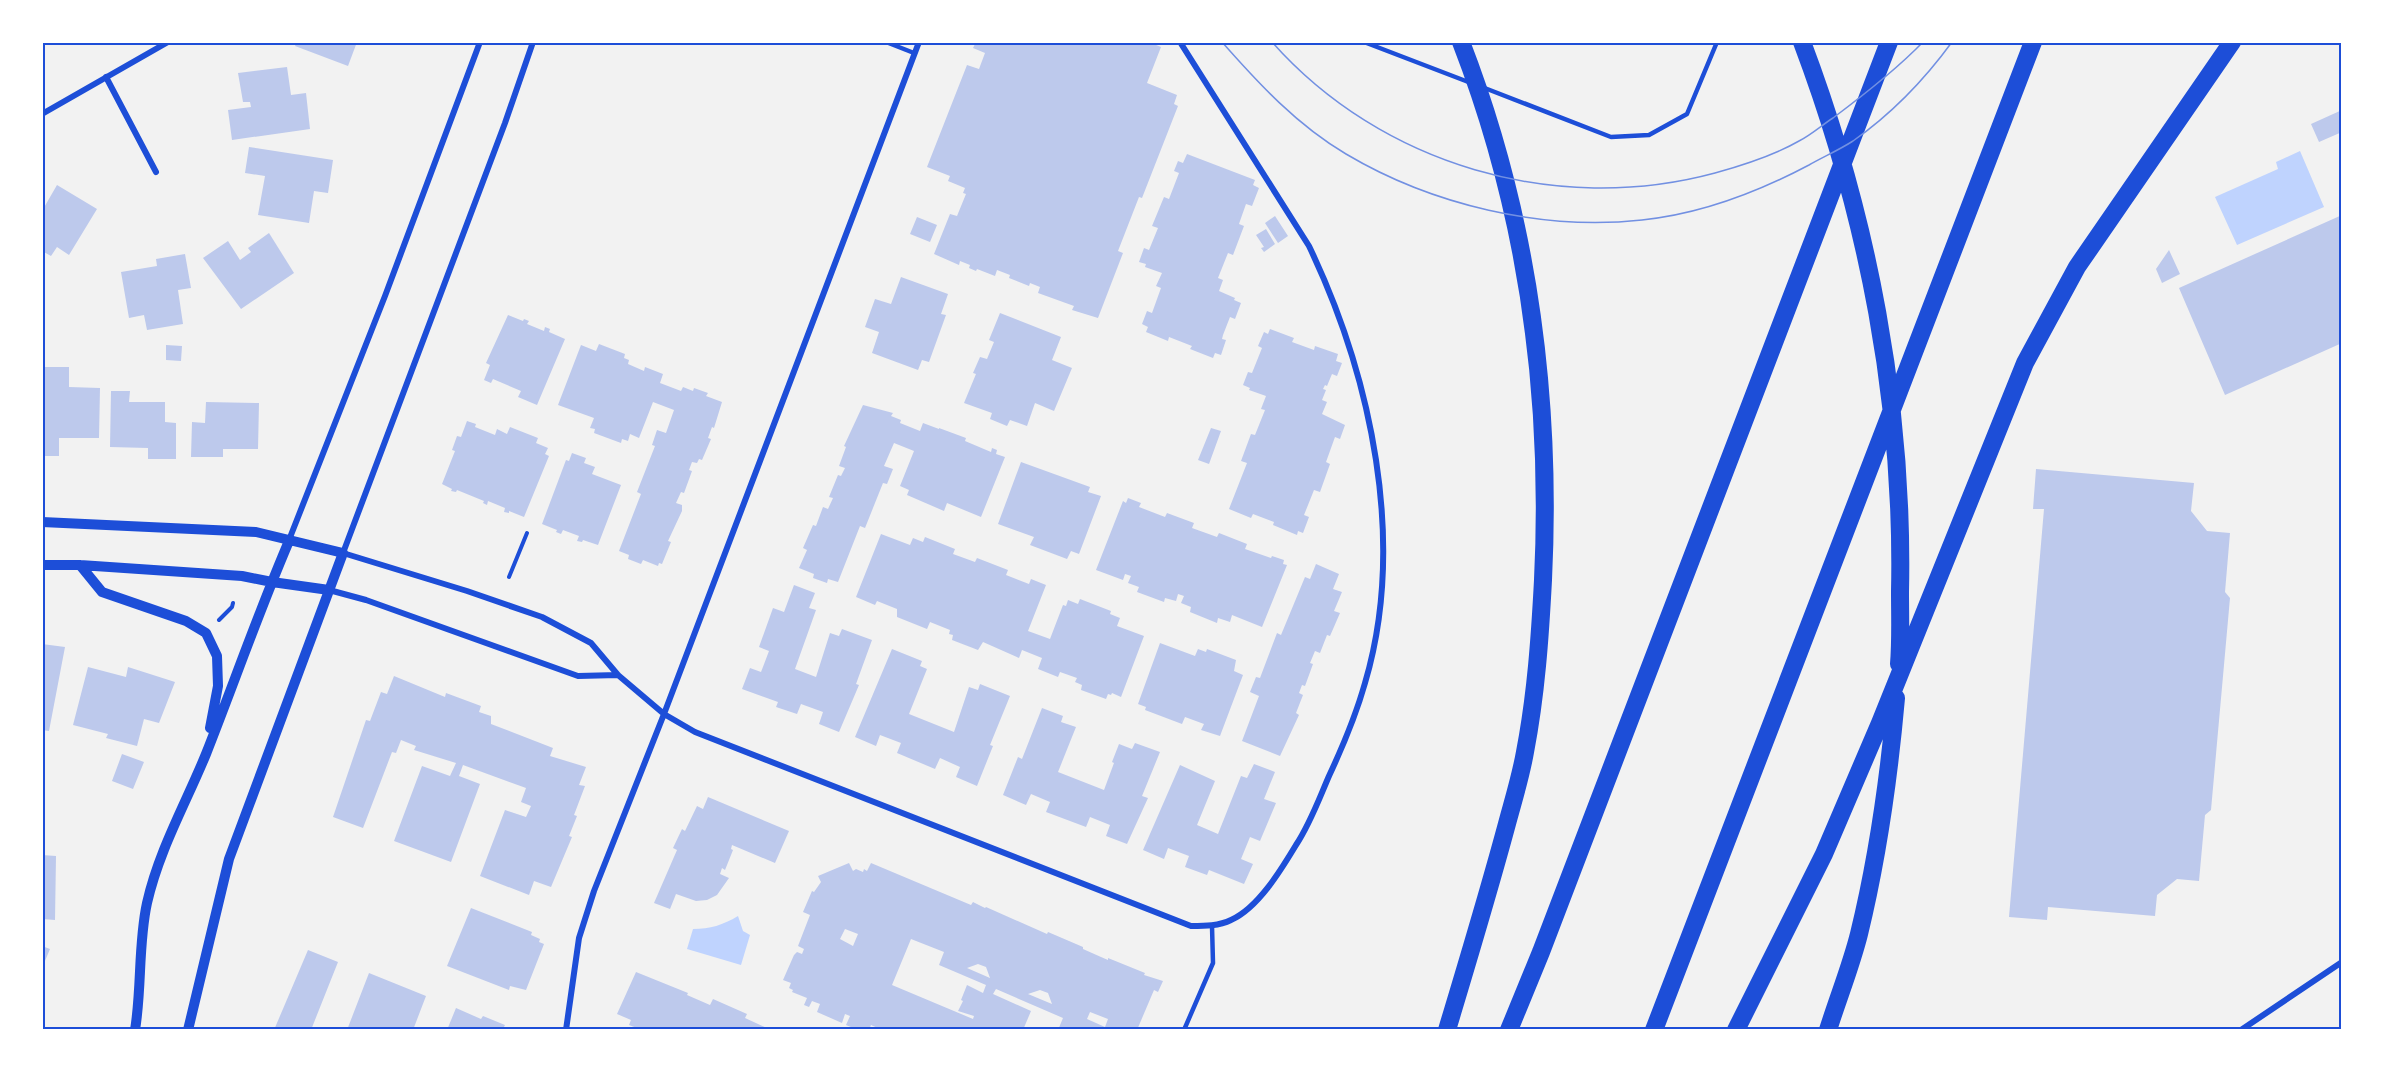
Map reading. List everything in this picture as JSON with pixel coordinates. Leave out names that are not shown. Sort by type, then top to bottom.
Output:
[{"type":"highway","points":[[1447,1030],[1492,879],[1525,752],[1540,639],[1546,513],[1543,428],[1536,337],[1524,261],[1502,166],[1476,81],[1461,42]]},
{"type":"highway","points":[[1802,42],[1825,102],[1862,237],[1880,325],[1893,414],[1902,526],[1900,659],[1892,744],[1876,856],[1858,936],[1828,1030]]},
{"type":"highway","points":[[1654,1030],[2033,42]]},
{"type":"highway","points":[[1736,1030],[1824,854],[1885,712],[2025,363],[2078,267],[2232,42]]},
{"type":"highway","points":[[1509,1030],[1885,48]]},
{"type":"street","points":[[42,114],[168,42]]},
{"type":"street","points":[[135,1030],[139,1004],[142,939],[151,889],[385,296],[480,42]]},
{"type":"street","points":[[188,1030],[229,859],[505,123],[533,42]]},
{"type":"street","points":[[566,1030],[579,938],[594,891],[664,714],[919,42]]},
{"type":"street","points":[[42,522],[256,532],[343,553],[467,591],[542,617],[591,643],[618,675],[664,714],[695,732],[1191,926],[1212,926],[1232,920],[1250,907],[1279,873],[1304,833],[1345,741],[1365,681],[1376,632],[1381,580],[1378,472],[1372,430],[1341,320],[1326,282],[1309,246],[1179,42]]},
{"type":"street","points":[[106,77],[156,172]]},
{"type":"street","points":[[42,565],[80,565],[242,576],[329,590],[366,600],[578,676],[618,675]]},
{"type":"street","points":[[80,565],[102,592],[186,621],[206,633],[217,656],[218,686],[205,755]]},
{"type":"street","points":[[2241,1030],[2342,962]]},
{"type":"lane","points":[[886,42],[914,53]]},
{"type":"lane","points":[[1364,42],[1611,137],[1649,135],[1687,114],[1717,42]]},
{"type":"lane","points":[[1184,1030],[1213,963],[1212,926]]},
{"type":"path","points":[[509,577],[527,533]]},
{"type":"path","points":[[212,627],[234,606]]},
{"type":"water","points":[[2300,151],[2324,207],[2237,245],[2215,197],[2278,169],[2276,162]]},
{"type":"water","points":[[738,916],[743,931],[750,935],[741,965],[687,949],[693,929],[716,926]]},
{"type":"building","points":[[297,42],[357,42],[348,66],[295,46]]},
{"type":"building","points":[[976,42],[1149,42],[1161,47],[1147,83],[1177,95],[1174,104],[1178,106],[1142,198],[1139,197],[1118,251],[1123,253],[1098,318],[1072,310],[1074,306],[1038,293],[1040,287],[1030,283],[1029,286],[1009,278],[1010,275],[997,270],[995,276],[977,269],[976,271],[969,268],[970,265],[960,261],[959,265],[934,254],[950,214],[957,216],[966,194],[963,193],[965,188],[948,181],[950,176],[927,167],[967,65],[979,69],[985,53],[973,48]]},
{"type":"building","points":[[287,67],[291,95],[306,93],[310,129],[232,140],[228,110],[251,107],[250,102],[243,102],[238,73]]},
{"type":"building","points":[[2342,110],[2342,132],[2319,142],[2311,124]]},
{"type":"building","points":[[249,147],[333,160],[328,193],[314,191],[309,223],[258,215],[265,176],[245,173]]},
{"type":"building","points":[[1187,154],[1255,180],[1253,185],[1259,188],[1252,206],[1246,204],[1239,224],[1244,226],[1233,255],[1228,253],[1218,278],[1223,280],[1219,291],[1241,303],[1235,319],[1230,317],[1223,335],[1222,339],[1226,340],[1221,355],[1215,353],[1213,358],[1169,337],[1168,341],[1146,332],[1148,327],[1142,324],[1147,311],[1152,313],[1161,288],[1156,286],[1162,273],[1145,267],[1146,264],[1139,262],[1144,248],[1149,250],[1158,228],[1152,226],[1164,197],[1169,199],[1179,173],[1174,171],[1178,161],[1183,163]]},
{"type":"building","points":[[57,185],[97,209],[69,255],[57,247],[51,256],[42,251],[42,211]]},
{"type":"building","points":[[2342,215],[2342,343],[2225,395],[2179,288]]},
{"type":"building","points":[[1275,216],[1288,236],[1278,243],[1265,223]]},
{"type":"building","points":[[917,217],[937,225],[930,242],[910,234]]},
{"type":"building","points":[[1266,229],[1275,244],[1264,252],[1261,248],[1264,247],[1256,235]]},
{"type":"building","points":[[269,233],[294,273],[241,309],[203,258],[228,241],[240,260],[251,252],[248,248]]},
{"type":"building","points":[[2169,250],[2180,274],[2162,283],[2156,269]]},
{"type":"building","points":[[185,254],[191,288],[178,290],[183,324],[147,330],[144,315],[129,318],[121,272],[157,266],[156,259]]},
{"type":"building","points":[[901,277],[948,294],[941,314],[946,315],[929,362],[922,360],[918,370],[872,353],[879,332],[865,327],[875,299],[891,304]]},
{"type":"building","points":[[1000,313],[1061,337],[1052,360],[1072,368],[1054,411],[1035,403],[1027,426],[1010,420],[1007,426],[990,419],[992,413],[964,403],[976,374],[973,373],[980,357],[987,359],[994,342],[989,340]]},
{"type":"building","points":[[508,315],[529,321],[527,324],[544,331],[545,327],[550,329],[549,332],[565,339],[537,405],[518,397],[521,391],[493,379],[491,383],[484,380],[490,365],[486,363]]},
{"type":"building","points":[[1270,329],[1294,338],[1292,342],[1314,350],[1315,346],[1338,354],[1336,361],[1342,363],[1337,376],[1332,374],[1327,386],[1325,385],[1323,389],[1326,390],[1322,400],[1327,402],[1322,414],[1345,425],[1340,439],[1335,437],[1326,462],[1330,464],[1320,492],[1314,490],[1304,515],[1309,517],[1303,533],[1298,531],[1297,535],[1273,525],[1274,522],[1253,514],[1251,518],[1229,509],[1247,463],[1241,461],[1251,434],[1255,435],[1265,410],[1261,409],[1266,396],[1249,390],[1250,388],[1243,385],[1248,372],[1252,373],[1262,348],[1258,346],[1264,332],[1268,334]]},
{"type":"building","points":[[599,344],[625,354],[624,358],[629,360],[628,364],[644,371],[645,367],[663,374],[660,383],[681,391],[683,387],[693,391],[694,388],[722,402],[702,460],[699,459],[697,463],[692,462],[689,470],[692,471],[684,493],[681,492],[676,503],[682,505],[682,511],[668,541],[671,542],[662,564],[659,563],[658,566],[643,560],[641,564],[628,559],[629,555],[619,551],[641,494],[637,492],[655,446],[652,445],[657,430],[666,433],[674,410],[653,402],[639,438],[630,434],[628,441],[622,439],[621,443],[594,433],[595,429],[590,428],[594,418],[558,405],[581,345],[596,351]]},
{"type":"building","points":[[166,345],[182,346],[181,361],[166,360]]},
{"type":"building","points":[[42,367],[69,367],[69,387],[100,388],[99,438],[59,438],[59,456],[42,456]]},
{"type":"building","points":[[111,391],[130,391],[129,402],[165,402],[165,422],[176,423],[176,459],[148,459],[148,448],[110,447]]},
{"type":"building","points":[[206,402],[259,403],[258,449],[223,449],[223,457],[191,457],[192,422],[205,423]]},
{"type":"building","points":[[863,405],[893,413],[891,416],[901,420],[900,423],[920,431],[923,423],[966,438],[965,441],[991,452],[992,448],[997,450],[996,454],[1005,457],[981,517],[947,503],[944,511],[907,495],[909,490],[900,486],[914,451],[894,443],[884,466],[893,469],[887,484],[883,483],[865,528],[860,526],[838,582],[828,579],[827,583],[813,578],[814,574],[799,568],[807,550],[803,548],[813,525],[816,526],[823,507],[828,509],[833,498],[829,497],[838,475],[841,476],[845,468],[839,466],[846,447],[844,446]]},
{"type":"building","points":[[467,421],[495,435],[497,429],[507,434],[510,427],[538,438],[536,443],[548,448],[545,454],[549,456],[524,517],[509,511],[509,513],[504,512],[505,508],[488,501],[487,505],[483,503],[484,501],[457,490],[456,492],[451,491],[452,489],[442,484],[455,451],[452,450],[457,436],[461,437]]},
{"type":"building","points":[[1211,428],[1221,431],[1209,464],[1198,460]]},
{"type":"building","points":[[572,453],[586,458],[584,463],[595,467],[592,474],[621,485],[598,545],[583,540],[582,542],[577,541],[579,536],[563,530],[561,534],[542,524],[566,460],[569,461]]},
{"type":"building","points":[[1021,462],[1090,487],[1088,492],[1101,496],[1079,554],[1071,551],[1067,559],[1030,545],[1034,537],[998,524]]},
{"type":"building","points":[[2036,469],[2194,483],[2191,511],[2207,531],[2230,533],[2225,592],[2230,598],[2211,810],[2205,815],[2199,881],[2177,879],[2157,895],[2155,916],[2048,907],[2047,920],[2009,917],[2044,509],[2033,509]]},
{"type":"building","points":[[1128,498],[1141,503],[1139,507],[1165,517],[1167,513],[1194,523],[1192,528],[1217,537],[1219,533],[1247,544],[1245,549],[1284,560],[1283,564],[1287,565],[1262,627],[1232,615],[1230,622],[1218,618],[1217,623],[1190,612],[1191,607],[1181,603],[1184,596],[1178,594],[1176,601],[1165,598],[1164,602],[1137,592],[1139,587],[1128,583],[1131,576],[1125,574],[1123,580],[1096,570],[1123,501],[1126,503]]},
{"type":"building","points":[[881,534],[910,545],[913,538],[923,542],[925,537],[955,549],[953,554],[975,562],[977,558],[1008,570],[1006,575],[1029,584],[1031,579],[1046,585],[1028,631],[1050,639],[1063,605],[1066,606],[1068,600],[1078,604],[1080,599],[1111,611],[1110,614],[1120,618],[1117,626],[1144,636],[1121,697],[1112,693],[1108,694],[1106,699],[1081,690],[1082,685],[1075,682],[1077,678],[1060,672],[1058,677],[1038,669],[1042,658],[1022,650],[1019,658],[983,642],[978,650],[952,640],[953,635],[949,634],[950,630],[930,622],[927,629],[897,617],[897,609],[877,601],[875,605],[856,597]]},
{"type":"building","points":[[1316,564],[1339,574],[1333,589],[1342,592],[1334,611],[1340,613],[1320,653],[1315,651],[1305,686],[1302,685],[1299,693],[1303,695],[1296,713],[1299,715],[1280,756],[1242,741],[1259,696],[1250,692],[1256,677],[1260,678],[1277,633],[1281,635],[1305,577],[1310,579]]},
{"type":"building","points":[[794,585],[815,593],[809,608],[816,610],[795,669],[816,677],[830,633],[839,636],[842,629],[872,640],[856,684],[859,685],[839,732],[819,724],[823,712],[801,704],[797,714],[776,707],[778,702],[742,689],[750,668],[761,672],[769,651],[759,647],[773,608],[784,612]]},
{"type":"building","points":[[1160,643],[1195,656],[1198,649],[1206,652],[1207,649],[1236,660],[1234,671],[1243,675],[1220,736],[1201,730],[1204,724],[1185,717],[1182,724],[1145,710],[1146,707],[1138,704]]},
{"type":"building","points":[[42,644],[65,647],[49,731],[42,730]]},
{"type":"building","points":[[892,649],[922,661],[920,666],[927,669],[909,714],[954,732],[969,687],[978,690],[980,684],[1010,696],[990,745],[993,746],[977,786],[956,777],[960,767],[940,758],[935,769],[897,753],[901,743],[880,735],[876,746],[855,737]]},
{"type":"building","points":[[88,667],[126,677],[128,667],[175,682],[159,723],[144,719],[137,746],[106,738],[108,734],[73,725]]},
{"type":"building","points":[[394,676],[445,697],[446,693],[481,706],[479,712],[491,716],[491,724],[553,748],[550,756],[586,767],[579,785],[585,786],[574,815],[577,816],[569,836],[572,837],[551,887],[534,881],[529,895],[480,876],[505,810],[526,817],[531,806],[521,802],[526,788],[463,765],[459,776],[480,784],[451,862],[394,841],[422,766],[450,776],[456,763],[414,750],[416,746],[401,740],[396,753],[392,752],[363,828],[333,817],[366,720],[370,721],[381,692],[387,694]]},
{"type":"building","points":[[1042,708],[1063,716],[1061,722],[1076,727],[1058,772],[1104,790],[1119,744],[1132,749],[1135,743],[1160,752],[1142,796],[1148,798],[1127,844],[1106,836],[1110,825],[1090,817],[1086,827],[1046,812],[1050,802],[1031,794],[1026,805],[1003,795],[1018,757],[1022,759]]},
{"type":"building","points":[[122,754],[144,762],[133,789],[112,781]]},
{"type":"building","points":[[1254,764],[1275,772],[1264,799],[1276,803],[1260,841],[1250,837],[1241,859],[1253,864],[1244,884],[1209,870],[1207,875],[1185,867],[1189,856],[1168,848],[1164,859],[1143,850],[1180,765],[1215,781],[1197,825],[1218,834],[1241,776],[1247,778]]},
{"type":"building","points":[[708,797],[789,831],[775,863],[732,845],[733,850],[725,870],[722,868],[720,874],[729,878],[717,895],[707,900],[696,901],[676,894],[670,909],[654,903],[677,850],[673,848],[682,829],[685,831],[697,806],[703,809]]},
{"type":"building","points":[[42,855],[56,856],[55,920],[42,919]]},
{"type":"building","points":[[849,863],[853,871],[856,869],[863,872],[864,869],[867,871],[871,863],[971,905],[973,902],[1047,934],[1048,932],[1108,960],[1108,958],[1163,981],[1158,992],[1154,990],[1137,1030],[1058,1030],[1063,1018],[996,989],[993,994],[1031,1011],[1023,1030],[882,1030],[871,1025],[869,1030],[858,1030],[846,1025],[850,1016],[845,1014],[842,1023],[817,1012],[820,1004],[812,1001],[809,1007],[804,1005],[807,998],[792,992],[793,990],[789,988],[791,983],[783,980],[794,955],[797,952],[802,954],[804,949],[798,946],[810,915],[803,912],[812,891],[814,892],[821,882],[818,876]],"holes":[[[845,929],[858,934],[853,946],[840,939]],[[911,939],[944,952],[939,965],[986,985],[983,993],[967,985],[961,1000],[963,1001],[958,1011],[974,1016],[973,1019],[892,985]],[[978,964],[986,967],[990,978],[967,968]],[[1040,990],[1048,993],[1052,1004],[1028,994]],[[1090,1012],[1108,1019],[1105,1027],[1087,1019]]]},
{"type":"building","points":[[471,908],[532,932],[531,935],[540,939],[539,942],[544,944],[526,990],[510,986],[509,990],[447,966]]},
{"type":"building","points":[[42,946],[50,949],[42,968]]},
{"type":"building","points":[[308,950],[338,962],[311,1030],[274,1030]]},
{"type":"building","points":[[636,972],[688,993],[687,995],[710,1005],[713,999],[747,1014],[745,1018],[771,1030],[642,1030],[629,1025],[631,1020],[617,1014]]},
{"type":"building","points":[[369,973],[426,996],[413,1030],[347,1030]]},
{"type":"building","points":[[456,1008],[481,1019],[483,1016],[505,1025],[504,1027],[510,1030],[447,1030]]},
{"type":"tram line","points":[[1222,42],[1295,117],[1328,143],[1379,172],[1451,200],[1489,210],[1566,222],[1642,220],[1686,213],[1770,184],[1853,141],[1880,120],[1919,83],[1952,42]]},
{"type":"tram line","points":[[1272,42],[1316,85],[1365,120],[1418,149],[1475,170],[1534,183],[1594,188],[1655,185],[1715,173],[1779,151],[1808,136],[1845,109],[1891,72],[1923,42]]}]
